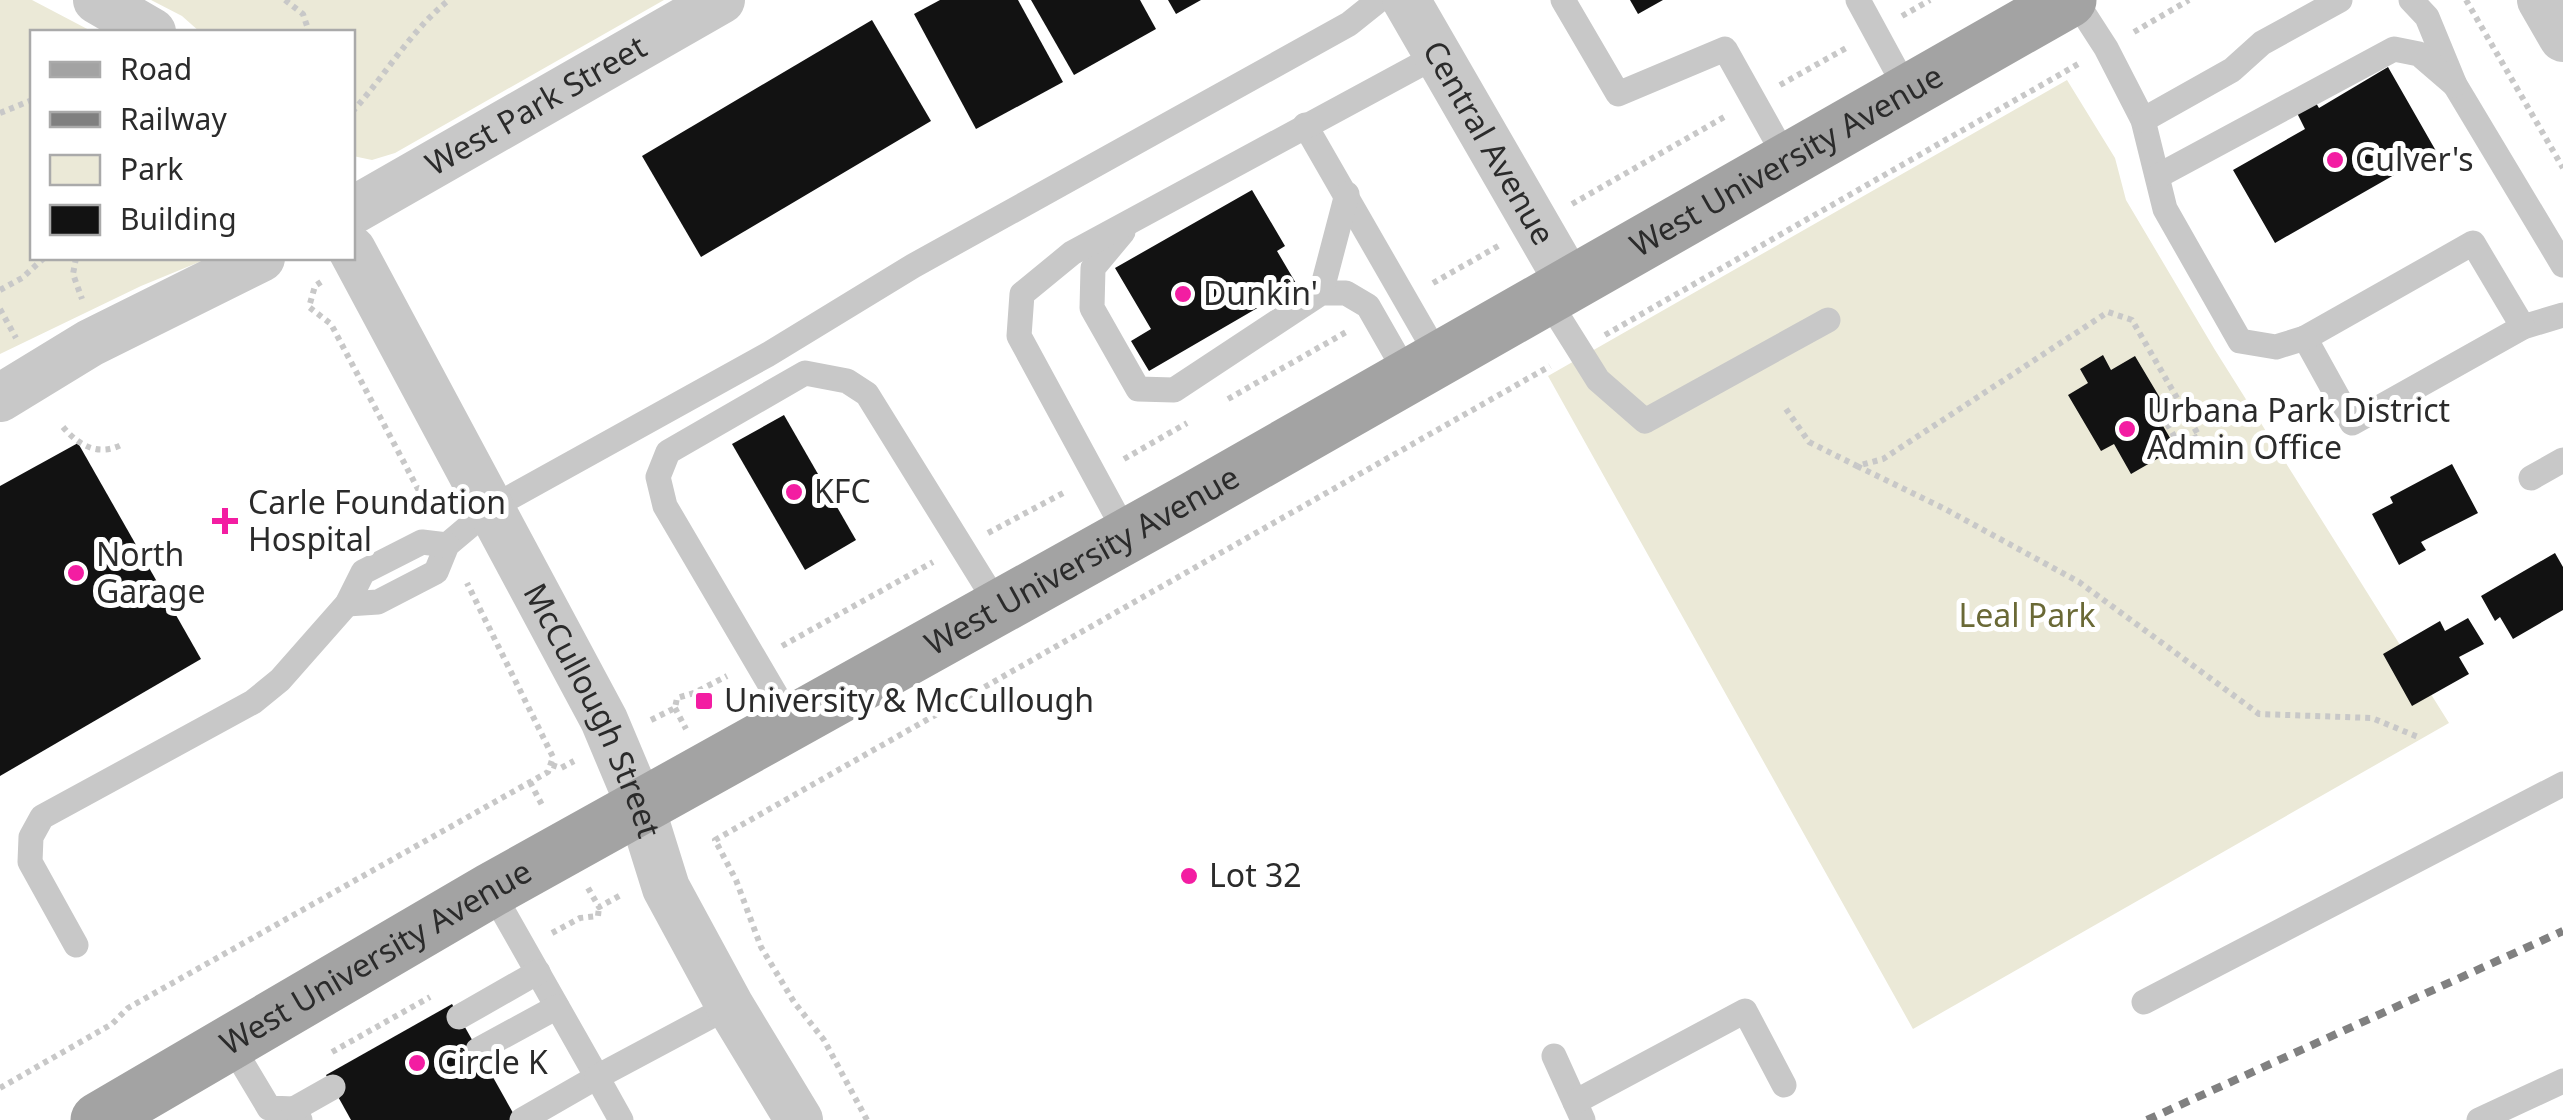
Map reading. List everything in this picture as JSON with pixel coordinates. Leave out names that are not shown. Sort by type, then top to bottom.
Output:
[{"type":"main road","name":"West University Avenue","points":[[98,1120],[491,890],[792,724],[1908,92],[2046,6]]},
{"type":"street","points":[[97,0],[149,30]]},
{"type":"street","name":"West Park Street","points":[[355,208],[721,0]]},
{"type":"street","name":"Central Avenue","points":[[1406,0],[1438,54],[1558,290]]},
{"type":"street","points":[[2540,0],[2563,38]]},
{"type":"street","name":"McCullough Street","points":[[355,256],[604,720],[641,808],[666,888],[730,1006],[799,1120]]},
{"type":"street","points":[[0,398],[90,344],[258,260]]},
{"type":"lane","points":[[76,945],[30,862],[31,836],[42,817],[253,702],[280,680],[346,604],[378,602],[436,572],[447,545],[491,508],[767,355],[913,266],[1349,24],[1380,0]]},
{"type":"lane","points":[[1562,0],[1618,94],[1725,50],[1787,160]]},
{"type":"lane","points":[[1858,0],[1908,92]]},
{"type":"lane","points":[[2143,120],[2232,70],[2262,43],[2340,0]]},
{"type":"lane","points":[[2411,0],[2427,18],[2455,84],[2563,264]]},
{"type":"lane","points":[[2046,6],[2106,48],[2143,120],[2165,208],[2240,341],[2276,347],[2305,338],[2473,244],[2523,327]]},
{"type":"lane","points":[[2158,176],[2394,50],[2420,54],[2455,84]]},
{"type":"lane","points":[[1127,534],[1019,336],[1022,294],[1072,253],[1438,54]]},
{"type":"lane","points":[[1306,125],[1347,194],[1423,366]]},
{"type":"lane","points":[[1321,293],[1347,194]]},
{"type":"lane","points":[[1132,220],[1093,268],[1092,308],[1138,389],[1174,390],[1321,293],[1346,293],[1368,306],[1423,366]]},
{"type":"lane","points":[[1558,290],[1579,350],[1598,380],[1645,421],[1828,320]]},
{"type":"lane","points":[[2305,338],[2352,423],[2523,327],[2563,316]]},
{"type":"lane","points":[[792,724],[665,506],[658,478],[668,452],[805,373],[847,381],[867,394],[999,607]]},
{"type":"lane","points":[[2532,478],[2563,460]]},
{"type":"lane","points":[[2144,1002],[2563,784]]},
{"type":"lane","points":[[491,890],[621,1120]]},
{"type":"lane","points":[[459,1017],[538,972]]},
{"type":"lane","points":[[522,1120],[730,1006]]},
{"type":"lane","points":[[478,1050],[557,1007]]},
{"type":"lane","points":[[1554,1056],[1579,1111],[1745,1012],[1784,1085]]},
{"type":"lane","points":[[228,1042],[283,1114],[332,1087]]},
{"type":"lane","points":[[2479,1120],[2563,1080]]},
{"type":"path","points":[[285,0],[303,14],[308,30]]},
{"type":"path","points":[[355,109],[382,80],[424,20],[449,0]]},
{"type":"path","points":[[702,847],[2189,0]]},
{"type":"path","points":[[2466,0],[2563,168]]},
{"type":"path","points":[[0,114],[30,101]]},
{"type":"path","points":[[0,290],[22,278],[42,260]]},
{"type":"path","points":[[76,260],[72,274],[82,299]]},
{"type":"path","points":[[315,286],[309,307],[331,324],[425,503]]},
{"type":"path","points":[[0,310],[16,338]]},
{"type":"path","points":[[1857,466],[1884,459],[2108,312],[2132,320],[2199,436],[2179,445],[2160,411]]},
{"type":"path","points":[[1786,410],[1808,442],[1945,509],[2079,582],[2259,714],[2372,718],[2418,738]]},
{"type":"path","points":[[63,427],[72,437],[98,450],[111,450],[123,444]]},
{"type":"path","points":[[0,1088],[112,1024],[128,1008],[548,772],[552,757],[470,589]]},
{"type":"path","points":[[552,764],[561,768]]},
{"type":"path","points":[[530,782],[538,798]]},
{"type":"path","points":[[733,811],[742,824]]},
{"type":"path","points":[[715,840],[736,880],[761,947],[794,1002],[824,1040],[867,1120]]},
{"type":"path","points":[[524,947],[580,918],[598,916],[599,908]]},
{"type":"path","points":[[323,1058],[439,993]]},
{"type":"green space","points":[[0,0],[32,0],[89,30],[30,30],[30,260],[204,260],[0,354]]},
{"type":"green space","points":[[151,0],[664,0],[395,153],[372,160],[355,156],[355,30],[198,30],[182,16]]},
{"type":"green space","name":"Leal Park","points":[[2067,80],[2115,158],[2126,200],[2215,350],[2449,723],[1913,1029],[1548,376]]},
{"type":"building","points":[[940,0],[1018,0],[1063,82],[976,129],[914,14]]},
{"type":"building","points":[[1031,0],[1140,0],[1156,29],[1074,75]]},
{"type":"building","points":[[1168,0],[1201,0],[1176,14]]},
{"type":"building","points":[[1630,0],[1663,0],[1638,14]]},
{"type":"building","points":[[872,20],[931,121],[701,257],[642,156]]},
{"type":"building","name":"Culver's","points":[[2388,67],[2436,151],[2275,243],[2233,170],[2305,129],[2297,113],[2316,103],[2319,108]]},
{"type":"building","points":[[1252,190],[1285,246],[1277,251],[1297,285],[1149,371],[1131,341],[1151,329],[1115,268]]},
{"type":"building","name":"Urbana Park District Admin Office","points":[[2103,355],[2111,370],[2135,356],[2166,408],[2156,414],[2176,448],[2131,474],[2114,444],[2101,451],[2068,395],[2088,383],[2080,369]]},
{"type":"building","name":"KFC","points":[[784,415],[856,540],[805,570],[732,444]]},
{"type":"building","name":"North Garage","points":[[78,443],[201,659],[0,776],[0,486]]},
{"type":"building","points":[[2452,464],[2478,513],[2421,542],[2426,550],[2399,565],[2372,514],[2393,503],[2390,497]]},
{"type":"building","points":[[2555,553],[2563,567],[2563,610],[2513,639],[2500,617],[2495,621],[2481,596]]},
{"type":"building","points":[[2468,618],[2484,644],[2459,657],[2469,674],[2412,706],[2383,654],[2440,621],[2445,631]]},
{"type":"building","name":"Circle K","points":[[452,1004],[517,1120],[351,1120],[326,1075]]},
{"type":"railway","points":[[2147,1120],[2563,931]]},
{"type":"place","name":"Culver's","points":[[2335,160]]},
{"type":"place","name":"Dunkin'","points":[[1183,294]]},
{"type":"place","name":"Urbana Park District Admin Office","points":[[2127,429]]},
{"type":"place","name":"KFC","points":[[794,492]]},
{"type":"place","name":"Carle Foundation Hospital","points":[[225,521]]},
{"type":"place","name":"North Garage","points":[[76,573]]},
{"type":"place","name":"University & McCullough","points":[[704,701]]},
{"type":"place","name":"Lot 32","points":[[1189,876]]},
{"type":"place","name":"Circle K","points":[[417,1063]]}]
